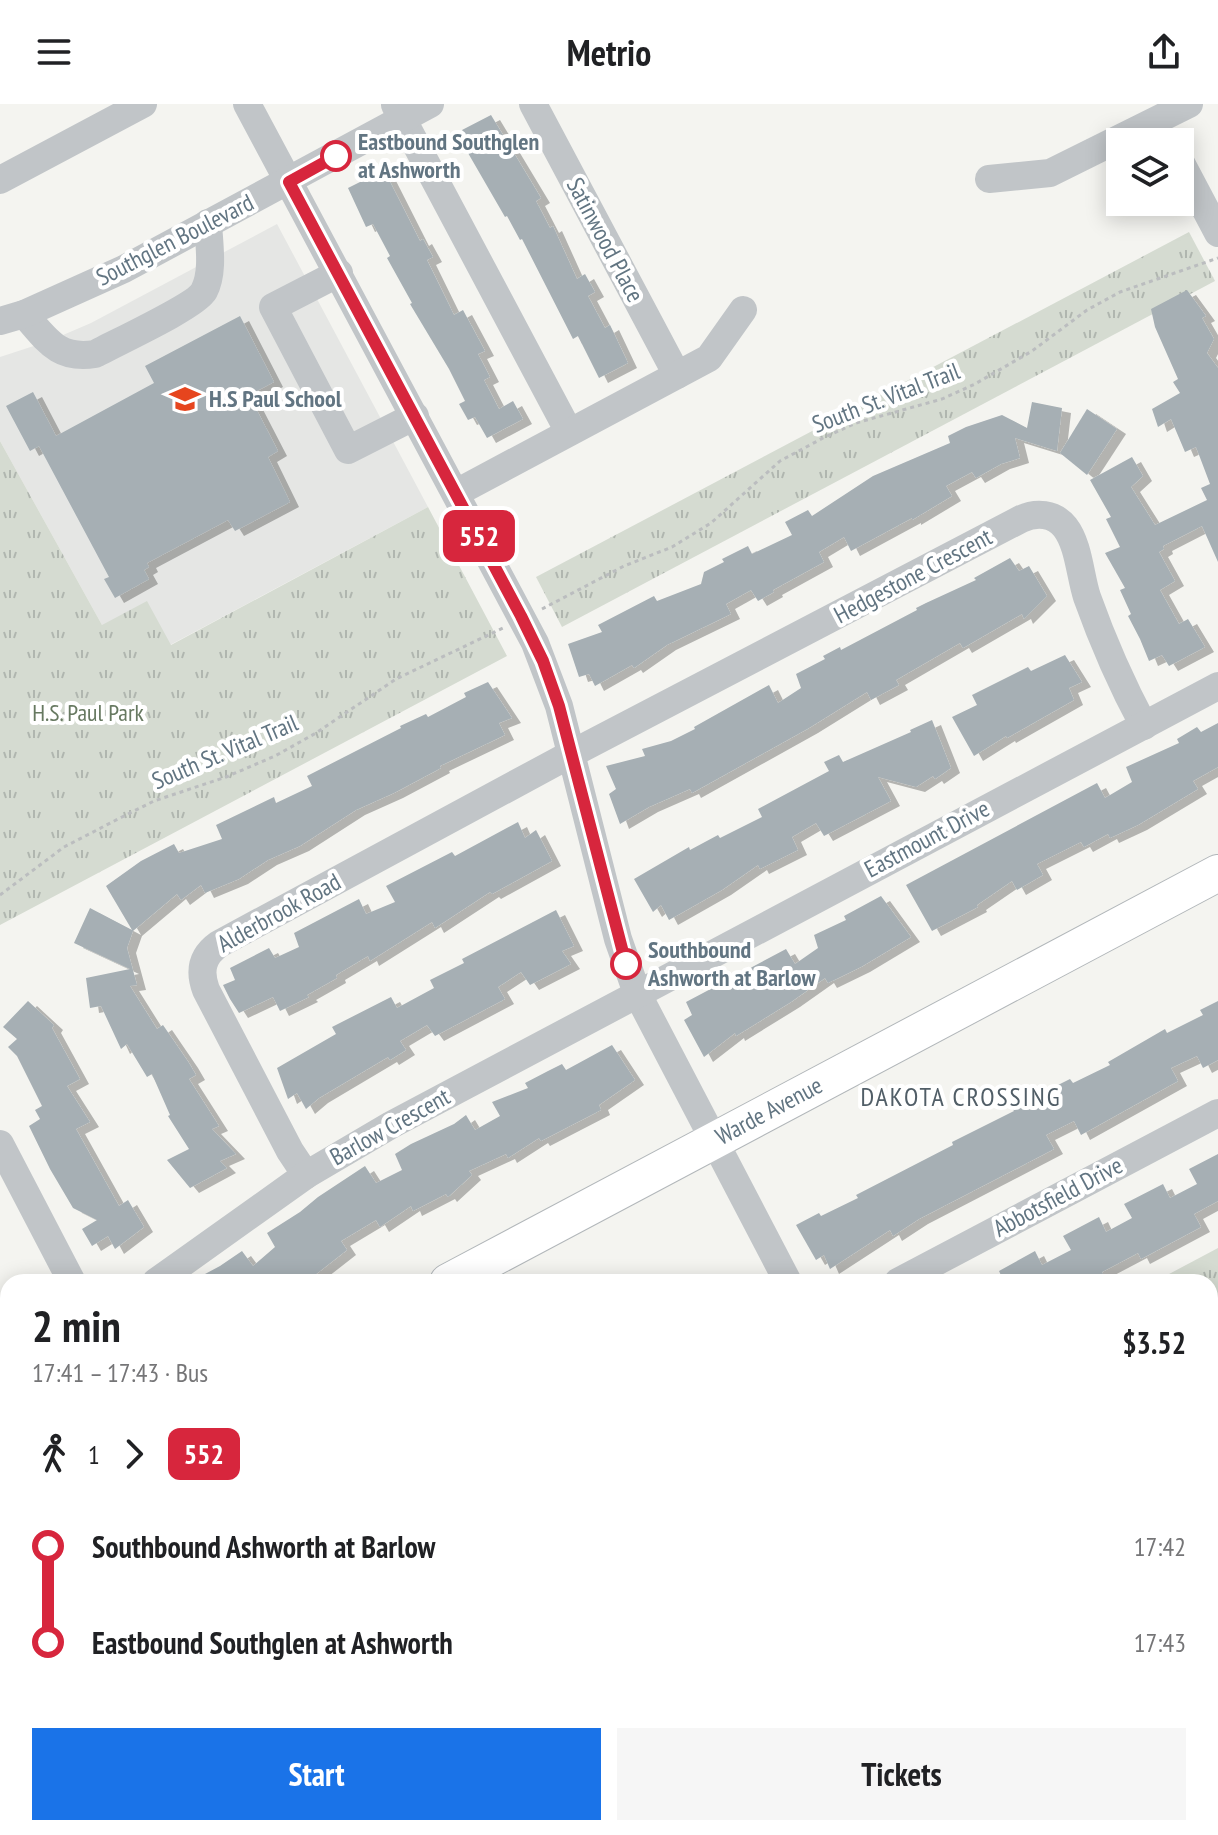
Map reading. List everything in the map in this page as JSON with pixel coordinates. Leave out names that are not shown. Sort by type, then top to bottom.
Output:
[{"type":"main road","name":"Warde Avenue","points":[[463,1274],[1218,873]]},
{"type":"street","points":[[0,180],[143,104]]},
{"type":"street","points":[[247,104],[543,661],[559,706],[618,939],[637,993],[784,1274]]},
{"type":"street","name":"Southglen Boulevard","points":[[12,317],[124,269],[289,182],[399,112],[430,104]]},
{"type":"street","name":"Satinwood Place","points":[[533,104],[677,375]]},
{"type":"street","points":[[989,179],[1050,173],[1160,122],[1189,104]]},
{"type":"street","points":[[399,112],[569,432]]},
{"type":"street","points":[[1194,188],[1218,233]]},
{"type":"street","points":[[12,317],[64,354],[79,357],[95,354],[198,299],[208,281],[208,223]]},
{"type":"street","points":[[339,273],[273,307],[348,450],[415,416]]},
{"type":"street","points":[[456,493],[709,358],[743,310]]},
{"type":"street","name":"Hedgestone Crescent","points":[[571,754],[1021,519],[1037,515],[1056,519],[1069,534],[1101,634],[1144,726]]},
{"type":"street","name":"Eastmount Drive","points":[[637,993],[1218,686]]},
{"type":"street","name":"Alderbrook Road","points":[[306,1175],[290,1151],[206,990],[202,969],[207,954],[219,944],[571,754]]},
{"type":"street","name":"Barlow Crescent","points":[[167,1274],[306,1175],[391,1125],[637,993]]},
{"type":"street","name":"Abbotsfield Drive","points":[[913,1274],[1218,1113]]},
{"type":"street","points":[[0,1144],[68,1274]]},
{"type":"path","name":"South St. Vital Trail","points":[[536,612],[624,566],[672,547],[711,523],[780,461],[823,438],[856,423],[942,399],[975,384],[1032,351],[1087,310],[1120,292],[1218,258]]},
{"type":"path","name":"South St. Vital Trail","points":[[0,895],[64,847],[154,801],[226,777],[275,756],[316,733],[396,679],[510,625]]},
{"type":"shaded area","name":"H.S Paul School","points":[[277,224],[428,507],[170,645],[102,625],[0,441],[0,357],[91,323]]},
{"type":"green space","points":[[1189,232],[1215,281],[562,627],[536,577]]},
{"type":"green space","name":"H.S. Paul Park","points":[[0,441],[102,625],[147,601],[171,645],[428,507],[507,656],[0,925]]},
{"type":"green space","points":[[1218,1248],[1218,1274],[1169,1274]]},
{"type":"building","points":[[491,115],[541,198],[536,201],[550,228],[553,226],[577,279],[585,274],[595,292],[588,296],[605,328],[610,325],[628,363],[599,378],[578,336],[573,339],[522,239],[505,217],[468,153],[473,150],[462,130]]},
{"type":"building","points":[[384,170],[420,241],[423,239],[433,257],[427,260],[454,315],[463,310],[485,351],[478,354],[490,377],[484,380],[499,409],[513,401],[523,419],[487,438],[475,417],[468,420],[459,404],[465,401],[449,369],[410,304],[373,224],[366,227],[348,188]]},
{"type":"building","points":[[1187,290],[1206,316],[1202,318],[1214,339],[1207,353],[1218,368],[1218,562],[1202,526],[1163,546],[1164,549],[1159,552],[1175,581],[1160,590],[1179,624],[1188,619],[1205,647],[1169,666],[1162,655],[1149,661],[1128,616],[1131,614],[1120,590],[1125,588],[1105,553],[1120,547],[1106,519],[1111,517],[1090,480],[1132,457],[1143,476],[1131,487],[1155,525],[1207,500],[1201,488],[1210,484],[1196,447],[1185,452],[1171,419],[1158,427],[1152,409],[1180,393],[1173,382],[1178,379],[1155,327],[1151,309]]},
{"type":"building","points":[[240,316],[274,382],[249,395],[278,451],[268,457],[290,502],[235,531],[228,520],[147,563],[149,567],[144,570],[149,579],[115,598],[104,579],[109,577],[39,446],[30,451],[6,406],[33,392],[56,436],[154,383],[145,366]]},
{"type":"building","points":[[1032,402],[1062,408],[1057,451],[1015,438],[1020,458],[1001,464],[976,478],[972,472],[946,486],[952,496],[912,520],[851,551],[844,537],[819,552],[824,562],[758,601],[751,590],[726,604],[731,614],[667,645],[634,668],[632,665],[595,686],[589,674],[579,677],[568,644],[602,632],[598,625],[654,596],[657,601],[701,584],[704,572],[724,562],[722,559],[748,546],[752,554],[792,535],[785,522],[808,510],[812,516],[873,476],[950,443],[948,436],[966,427],[1002,415],[1027,428]]},
{"type":"building","points":[[1087,409],[1117,429],[1087,475],[1060,453]]},
{"type":"building","points":[[1010,558],[1019,571],[1029,566],[1047,596],[1024,619],[1022,614],[963,648],[960,643],[896,680],[899,685],[871,700],[867,692],[692,793],[690,789],[620,824],[609,794],[616,789],[606,766],[645,756],[642,749],[671,741],[695,729],[769,685],[778,703],[801,688],[796,674],[825,659],[823,656],[840,647],[841,650],[916,608],[976,580],[974,578]]},
{"type":"building","points":[[1065,655],[1082,682],[1069,688],[1074,700],[974,756],[952,717],[977,705],[972,695],[1028,667],[1031,671]]},
{"type":"building","points":[[488,682],[512,718],[499,723],[505,735],[356,810],[300,846],[268,860],[239,879],[205,893],[201,885],[181,900],[177,894],[133,931],[127,948],[137,985],[130,986],[157,1029],[163,1025],[189,1063],[196,1075],[189,1079],[219,1126],[212,1129],[236,1154],[220,1161],[227,1168],[190,1188],[167,1160],[189,1149],[168,1116],[152,1074],[147,1077],[127,1044],[121,1049],[101,1006],[90,1008],[86,978],[130,969],[74,943],[90,908],[132,930],[106,886],[141,861],[174,844],[179,853],[222,839],[216,825],[274,797],[276,803],[312,786],[307,776],[400,726],[426,714],[428,717],[466,697],[464,693]]},
{"type":"building","points":[[932,720],[951,768],[916,787],[878,777],[891,801],[824,836],[816,823],[792,837],[798,850],[760,869],[758,865],[669,920],[661,905],[653,912],[634,879],[689,847],[690,850],[718,835],[720,838],[762,817],[758,809],[829,771],[824,762],[839,755],[843,762]]},
{"type":"building","points":[[1218,723],[1218,767],[1193,781],[1198,789],[1138,825],[1110,838],[1108,834],[1084,847],[1081,842],[1037,864],[1043,875],[1017,890],[1012,881],[978,907],[932,931],[906,885],[1097,783],[1105,798],[1132,782],[1126,767],[1179,743],[1177,739],[1197,727],[1201,732]]},
{"type":"building","points":[[518,822],[525,838],[536,830],[552,861],[492,894],[490,892],[435,928],[432,922],[370,961],[368,956],[307,995],[309,997],[280,1011],[273,997],[239,1013],[223,985],[235,980],[230,968],[269,948],[275,958],[299,947],[294,933],[359,899],[366,914],[395,902],[386,886],[452,852],[455,856]]},
{"type":"building","points":[[881,896],[911,937],[828,983],[825,978],[736,1036],[735,1033],[704,1057],[684,1020],[692,1015],[686,1002],[786,949],[795,964],[818,948],[814,935],[846,920],[844,916]]},
{"type":"building","points":[[556,910],[574,946],[562,951],[571,964],[530,985],[521,972],[498,987],[505,999],[435,1036],[427,1025],[400,1041],[406,1050],[390,1060],[388,1057],[306,1109],[297,1093],[288,1099],[277,1068],[336,1034],[332,1027],[391,997],[397,1008],[434,988],[430,980],[464,963],[462,959]]},
{"type":"building","points":[[28,1001],[54,1025],[52,1028],[80,1079],[67,1086],[90,1122],[76,1129],[119,1206],[128,1200],[144,1227],[115,1249],[108,1236],[92,1246],[82,1229],[97,1220],[73,1208],[29,1126],[40,1119],[35,1110],[42,1106],[17,1056],[8,1047],[17,1039],[3,1027]]},
{"type":"building","points":[[1218,1001],[1218,1060],[1203,1068],[1197,1056],[1171,1068],[1178,1081],[1081,1135],[1074,1121],[1046,1135],[1054,1149],[919,1219],[893,1236],[890,1230],[830,1269],[824,1255],[816,1260],[796,1225],[858,1198],[856,1195],[1014,1111],[1012,1108],[1070,1079],[1073,1083],[1110,1065],[1108,1062],[1165,1029],[1167,1033],[1203,1015],[1200,1010]]},
{"type":"building","points":[[612,1045],[635,1080],[599,1105],[601,1110],[541,1141],[539,1138],[508,1158],[506,1154],[469,1171],[472,1175],[448,1197],[446,1194],[413,1211],[411,1206],[380,1227],[376,1220],[341,1241],[347,1250],[316,1274],[205,1274],[242,1251],[253,1266],[275,1247],[267,1233],[365,1166],[376,1183],[402,1170],[395,1154],[411,1144],[466,1115],[475,1130],[500,1116],[492,1102],[528,1088],[525,1083],[562,1064],[566,1070]]},
{"type":"building","points":[[1218,1154],[1218,1201],[1194,1214],[1201,1227],[1141,1259],[1138,1253],[1103,1274],[1000,1274],[999,1271],[1035,1251],[1042,1265],[1071,1250],[1063,1236],[1099,1217],[1106,1232],[1132,1218],[1124,1204],[1163,1184],[1170,1198],[1197,1184],[1189,1169]]},
{"type":"bus line","name":"552","points":[[336,156],[289,182],[543,661],[559,706],[626,964]]},
{"type":"place","name":"Eastbound Southglen at Ashworth","points":[[336,156]]},
{"type":"place","name":"H.S Paul School","points":[[185,399]]},
{"type":"place","name":"Southbound Ashworth at Barlow","points":[[626,964]]},
{"type":"district","name":"DAKOTA CROSSING","points":[[961,1097]]}]
